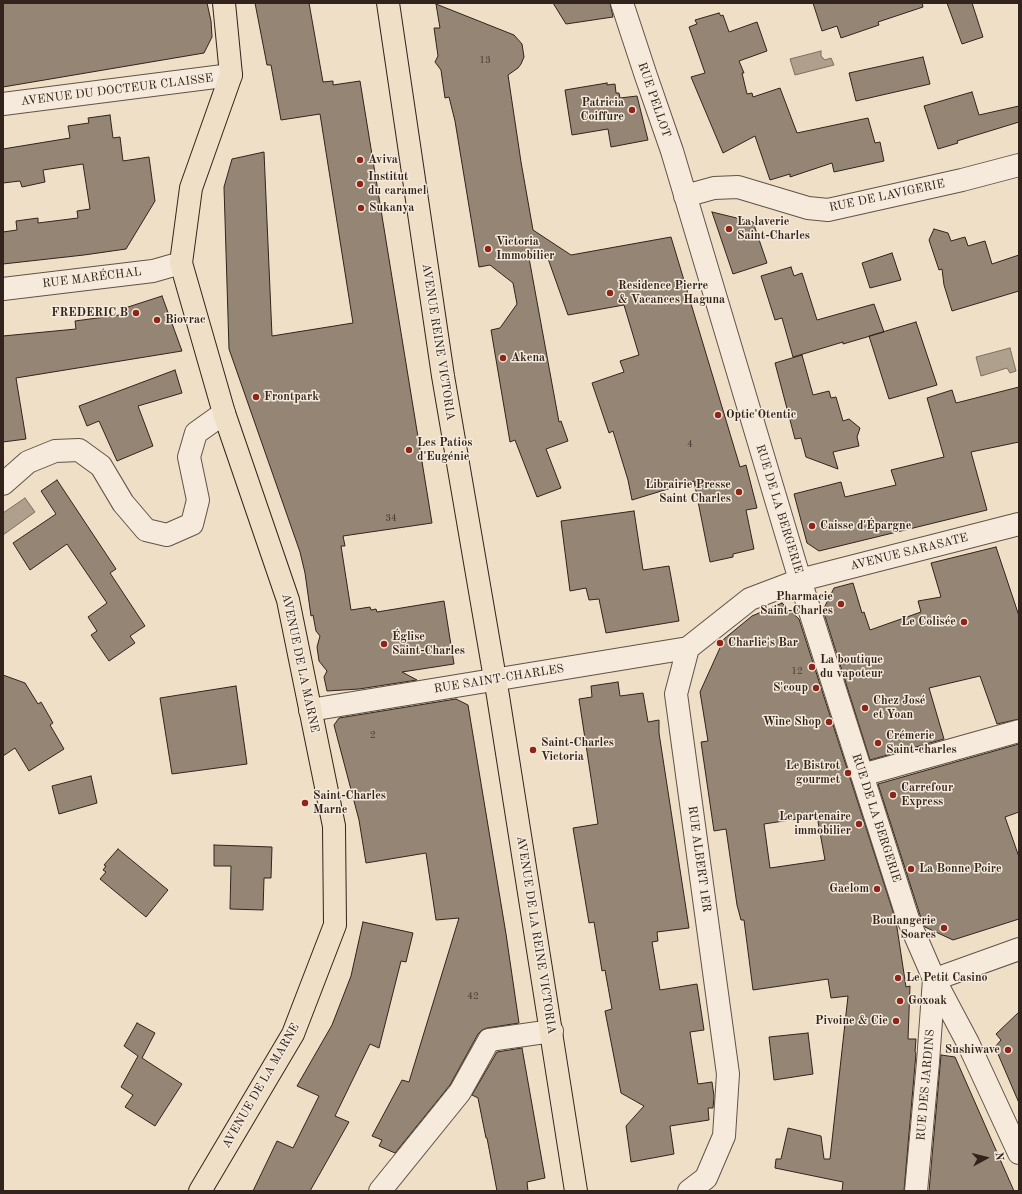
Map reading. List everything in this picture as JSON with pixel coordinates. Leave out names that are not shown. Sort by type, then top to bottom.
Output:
[{"type":"main road","name":"AVENUE DE LA MARNE","points":[[200,1191],[293,1034],[335,925],[334,826],[288,600],[224,413],[181,263],[190,188],[231,75],[224,3]]},
{"type":"main road","name":"AVENUE REINE VICTORIA","points":[[388,3],[443,376],[495,679]]},
{"type":"main road","name":"AVENUE DE LA REINE VICTORIA","points":[[495,679],[552,1031],[576,1191]]},
{"type":"street","name":"RUE PELLOT","points":[[622,3],[672,151],[685,196]]},
{"type":"street","name":"AVENUE DU DOCTEUR CLAISSE","points":[[3,104],[231,75]]},
{"type":"street","name":"RUE DE LAVIGERIE","points":[[685,196],[714,188],[738,187],[808,208],[828,210],[962,180],[1019,165]]},
{"type":"street","name":"RUE DE LA BERGERIE","points":[[685,196],[800,580],[908,919],[934,978],[968,1043],[1019,1153]]},
{"type":"street","name":"RUE MARÉCHAL","points":[[3,289],[153,271],[181,263]]},
{"type":"street","points":[[3,484],[28,462],[55,451],[79,450],[101,466],[123,503],[146,530],[168,535],[192,524],[198,500],[189,457],[196,433],[224,413]]},
{"type":"street","name":"AVENUE SARASATE","points":[[800,580],[1019,524]]},
{"type":"street","points":[[688,648],[750,599],[800,580]]},
{"type":"street","name":"RUE SAINT-CHARLES","points":[[310,710],[688,648]]},
{"type":"street","name":"RUE ALBERT 1ER","points":[[688,648],[676,694],[728,1074],[724,1136],[706,1178],[689,1191]]},
{"type":"street","points":[[862,775],[1019,730]]},
{"type":"street","points":[[934,978],[941,977],[1019,949]]},
{"type":"street","name":"RUE DES JARDINS","points":[[916,1191],[934,978]]},
{"type":"street","points":[[380,1191],[460,1092],[489,1040],[552,1031]]},
{"type":"shaded area","points":[[821,51],[821,56],[825,60],[831,58],[834,65],[795,75],[790,59]]},
{"type":"shaded area","points":[[1010,348],[1016,371],[1010,373],[1007,368],[981,376],[976,357]]},
{"type":"shaded area","points":[[25,498],[35,512],[3,535],[3,513]]},
{"type":"building","points":[[3,3],[207,3],[211,21],[212,37],[204,53],[3,87]]},
{"type":"building","points":[[255,3],[309,3],[323,82],[333,81],[333,85],[360,81],[432,523],[343,536],[345,546],[341,546],[351,610],[370,607],[371,610],[376,609],[377,612],[444,601],[454,664],[402,672],[417,680],[359,689],[327,691],[324,677],[327,671],[319,661],[317,647],[320,636],[316,631],[313,615],[311,616],[305,573],[300,552],[229,349],[224,187],[232,159],[264,152],[272,336],[353,323],[320,114],[281,120],[271,65],[267,65]]},
{"type":"building","points":[[553,3],[610,3],[613,17],[566,24]]},
{"type":"building","points":[[813,3],[922,3],[923,7],[878,22],[879,25],[841,38],[837,26],[822,31]]},
{"type":"building","points":[[947,3],[972,3],[983,37],[962,44]]},
{"type":"building","points":[[436,4],[514,35],[522,44],[524,57],[521,64],[508,75],[533,230],[571,255],[671,237],[740,467],[746,465],[757,508],[746,510],[754,549],[733,554],[733,557],[710,562],[694,481],[632,500],[628,480],[613,431],[609,433],[592,383],[624,372],[620,361],[639,355],[624,305],[568,315],[546,253],[529,258],[559,422],[561,421],[568,441],[546,449],[561,488],[537,497],[515,440],[510,442],[491,330],[500,328],[517,304],[513,283],[490,265],[479,267],[455,121],[449,97],[445,98],[441,70],[435,62],[438,56],[434,28],[440,28]]},
{"type":"building","points":[[719,13],[721,16],[723,15],[729,32],[757,22],[767,51],[739,61],[744,73],[742,73],[747,94],[752,93],[753,97],[780,88],[797,133],[868,118],[875,143],[880,142],[884,161],[834,172],[832,163],[790,177],[790,174],[770,180],[755,136],[723,153],[691,77],[705,73],[689,27],[697,24],[695,20]]},
{"type":"building","points":[[923,57],[930,84],[856,101],[849,73]]},
{"type":"building","points":[[607,83],[607,85],[615,84],[616,93],[619,93],[620,98],[637,96],[648,140],[611,147],[608,129],[572,135],[565,90]]},
{"type":"building","points":[[972,92],[979,115],[1019,106],[1019,122],[957,141],[958,143],[938,149],[924,106]]},
{"type":"building","points":[[110,115],[113,138],[120,137],[123,161],[149,157],[155,201],[126,249],[3,264],[3,232],[17,230],[16,221],[38,218],[38,223],[78,218],[77,211],[90,209],[83,164],[43,170],[45,182],[22,187],[20,181],[3,183],[3,149],[70,138],[68,126],[89,123],[88,118]]},
{"type":"building","points":[[712,212],[753,222],[767,263],[733,274]]},
{"type":"building","points":[[934,229],[948,233],[951,241],[965,237],[968,246],[985,241],[992,264],[1019,255],[1019,291],[952,311],[944,285],[942,269],[939,270],[929,240]]},
{"type":"building","points":[[892,253],[901,280],[870,288],[862,263]]},
{"type":"building","points":[[791,267],[794,276],[802,273],[817,320],[874,304],[884,332],[843,344],[843,342],[793,357],[782,318],[775,320],[761,276]]},
{"type":"building","points":[[162,296],[182,351],[16,378],[26,439],[3,442],[3,336],[76,329],[75,321],[127,314],[125,308]]},
{"type":"building","points":[[916,322],[937,385],[889,399],[869,336]]},
{"type":"building","points":[[802,355],[813,395],[829,391],[831,398],[836,397],[843,421],[849,419],[860,428],[857,437],[859,446],[833,452],[838,469],[806,457],[801,438],[795,439],[775,363]]},
{"type":"building","points":[[175,370],[182,393],[138,406],[153,446],[117,461],[99,421],[87,426],[79,406]]},
{"type":"building","points":[[1019,387],[1019,442],[971,452],[987,510],[819,551],[807,543],[794,494],[841,482],[845,497],[896,485],[891,470],[944,457],[927,398],[952,390],[956,403]]},
{"type":"building","points":[[57,480],[116,569],[110,573],[145,626],[130,636],[135,643],[109,661],[91,635],[97,631],[88,617],[107,603],[67,544],[30,570],[13,543],[56,514],[41,491]]},
{"type":"building","points":[[634,511],[643,570],[669,566],[679,621],[606,633],[599,599],[589,600],[586,588],[570,591],[561,521]]},
{"type":"building","points":[[996,547],[1019,616],[1019,719],[997,724],[980,676],[929,688],[944,739],[870,760],[823,610],[834,588],[853,583],[862,613],[864,612],[870,630],[921,612],[918,601],[941,597],[931,563]]},
{"type":"building","points":[[782,603],[799,619],[896,921],[906,987],[910,986],[908,1039],[916,1039],[904,1191],[842,1191],[843,1182],[775,1168],[776,1159],[781,1159],[788,1128],[821,1136],[824,1159],[830,1159],[848,996],[831,998],[828,979],[753,990],[744,920],[741,920],[737,905],[726,829],[714,831],[701,742],[708,741],[700,692],[724,639],[752,616]],"holes":[[[817,816],[825,860],[770,868],[764,824]]]},
{"type":"building","points":[[3,675],[25,683],[38,704],[41,702],[53,723],[50,725],[64,749],[29,771],[15,748],[3,756]]},
{"type":"building","points":[[618,682],[620,696],[643,693],[648,722],[659,720],[659,733],[689,928],[657,932],[658,941],[652,942],[660,990],[697,984],[704,1030],[690,1032],[698,1084],[712,1082],[714,1096],[713,1108],[708,1108],[709,1120],[670,1126],[674,1154],[631,1162],[626,1126],[644,1106],[621,1093],[605,1011],[612,1009],[605,970],[602,971],[594,922],[589,923],[573,828],[598,824],[579,699],[592,697],[591,686]]},
{"type":"building","points":[[236,686],[247,764],[172,774],[160,698]]},
{"type":"building","points":[[456,699],[468,705],[506,934],[519,1023],[487,1028],[478,1034],[450,1085],[395,1153],[379,1146],[382,1140],[372,1136],[402,1080],[409,1082],[459,918],[436,920],[426,853],[366,863],[359,820],[334,725],[339,718]]},
{"type":"building","points":[[1019,744],[1019,812],[1005,817],[1019,857],[1019,919],[953,940],[925,927],[878,784]]},
{"type":"building","points":[[91,776],[97,803],[59,814],[52,786]]},
{"type":"building","points":[[214,845],[272,847],[271,878],[264,878],[263,910],[230,909],[231,866],[214,866]]},
{"type":"building","points":[[118,849],[168,890],[146,917],[100,879],[106,872],[103,870],[106,866],[104,865]]},
{"type":"building","points":[[363,922],[413,933],[406,962],[401,961],[379,1048],[370,1044],[335,1116],[349,1122],[310,1191],[253,1191],[277,1141],[293,1148],[319,1096],[297,1086],[332,1025],[351,976]]},
{"type":"building","points":[[1019,1012],[1019,1103],[995,1047],[1001,1040],[996,1034]]},
{"type":"building","points":[[137,1023],[155,1033],[142,1058],[182,1084],[155,1126],[125,1107],[133,1095],[121,1087],[138,1056],[124,1046]]},
{"type":"building","points":[[808,1033],[813,1074],[774,1080],[769,1037]]},
{"type":"building","points":[[522,1048],[545,1178],[527,1182],[528,1191],[497,1191],[478,1098],[472,1095],[497,1052]]},
{"type":"building","points":[[941,1055],[955,1057],[1014,1191],[929,1191]]},
{"type":"place","name":"Patricia Coiffure","points":[[632,110]]},
{"type":"place","name":"Aviva","points":[[360,160]]},
{"type":"place","name":"Institut du caramel","points":[[360,184]]},
{"type":"place","name":"Sukanya","points":[[361,208]]},
{"type":"place","name":"La laverie Saint-Charles","points":[[729,229]]},
{"type":"place","name":"Victoria Immobilier","points":[[488,249]]},
{"type":"place","name":"Residence Pierre & Vacances Haguna","points":[[610,293]]},
{"type":"place","name":"FREDERIC B","points":[[136,313]]},
{"type":"place","name":"Biovrac","points":[[157,320]]},
{"type":"place","name":"Akena","points":[[503,358]]},
{"type":"place","name":"Frontpark","points":[[256,397]]},
{"type":"place","name":"Optic'Otentic","points":[[718,415]]},
{"type":"place","name":"Les Patios d'Eugénie","points":[[409,450]]},
{"type":"place","name":"Librairie Presse Saint Charles","points":[[739,492]]},
{"type":"place","name":"Caisse d'Épargne","points":[[812,526]]},
{"type":"place","name":"Pharmacie Saint-Charles","points":[[841,604]]},
{"type":"place","name":"Le Colisée","points":[[964,622]]},
{"type":"place","name":"Charlie's Bar","points":[[720,643]]},
{"type":"place","name":"Église Saint-Charles","points":[[384,644]]},
{"type":"place","name":"La boutique du vapoteur","points":[[812,667]]},
{"type":"place","name":"S'coup","points":[[816,688]]},
{"type":"place","name":"Chez José et Yoan","points":[[865,708]]},
{"type":"place","name":"Wine Shop","points":[[829,722]]},
{"type":"place","name":"Crémerie Saint-charles","points":[[878,743]]},
{"type":"place","name":"Saint-Charles Victoria","points":[[533,750]]},
{"type":"place","name":"Le Bistrot gourmet","points":[[848,773]]},
{"type":"place","name":"Carrefour Express","points":[[893,795]]},
{"type":"place","name":"Saint-Charles Marne","points":[[305,803]]},
{"type":"place","name":"Le partenaire immobilier","points":[[859,824]]},
{"type":"place","name":"La Bonne Poire","points":[[911,869]]},
{"type":"place","name":"Gaelom","points":[[877,889]]},
{"type":"place","name":"Boulangerie Soares","points":[[944,928]]},
{"type":"place","name":"Le Petit Casino","points":[[898,978]]},
{"type":"place","name":"Goxoak","points":[[900,1001]]},
{"type":"place","name":"Pivoine & Cie","points":[[896,1021]]},
{"type":"place","name":"Sushiwave","points":[[1008,1050]]}]
